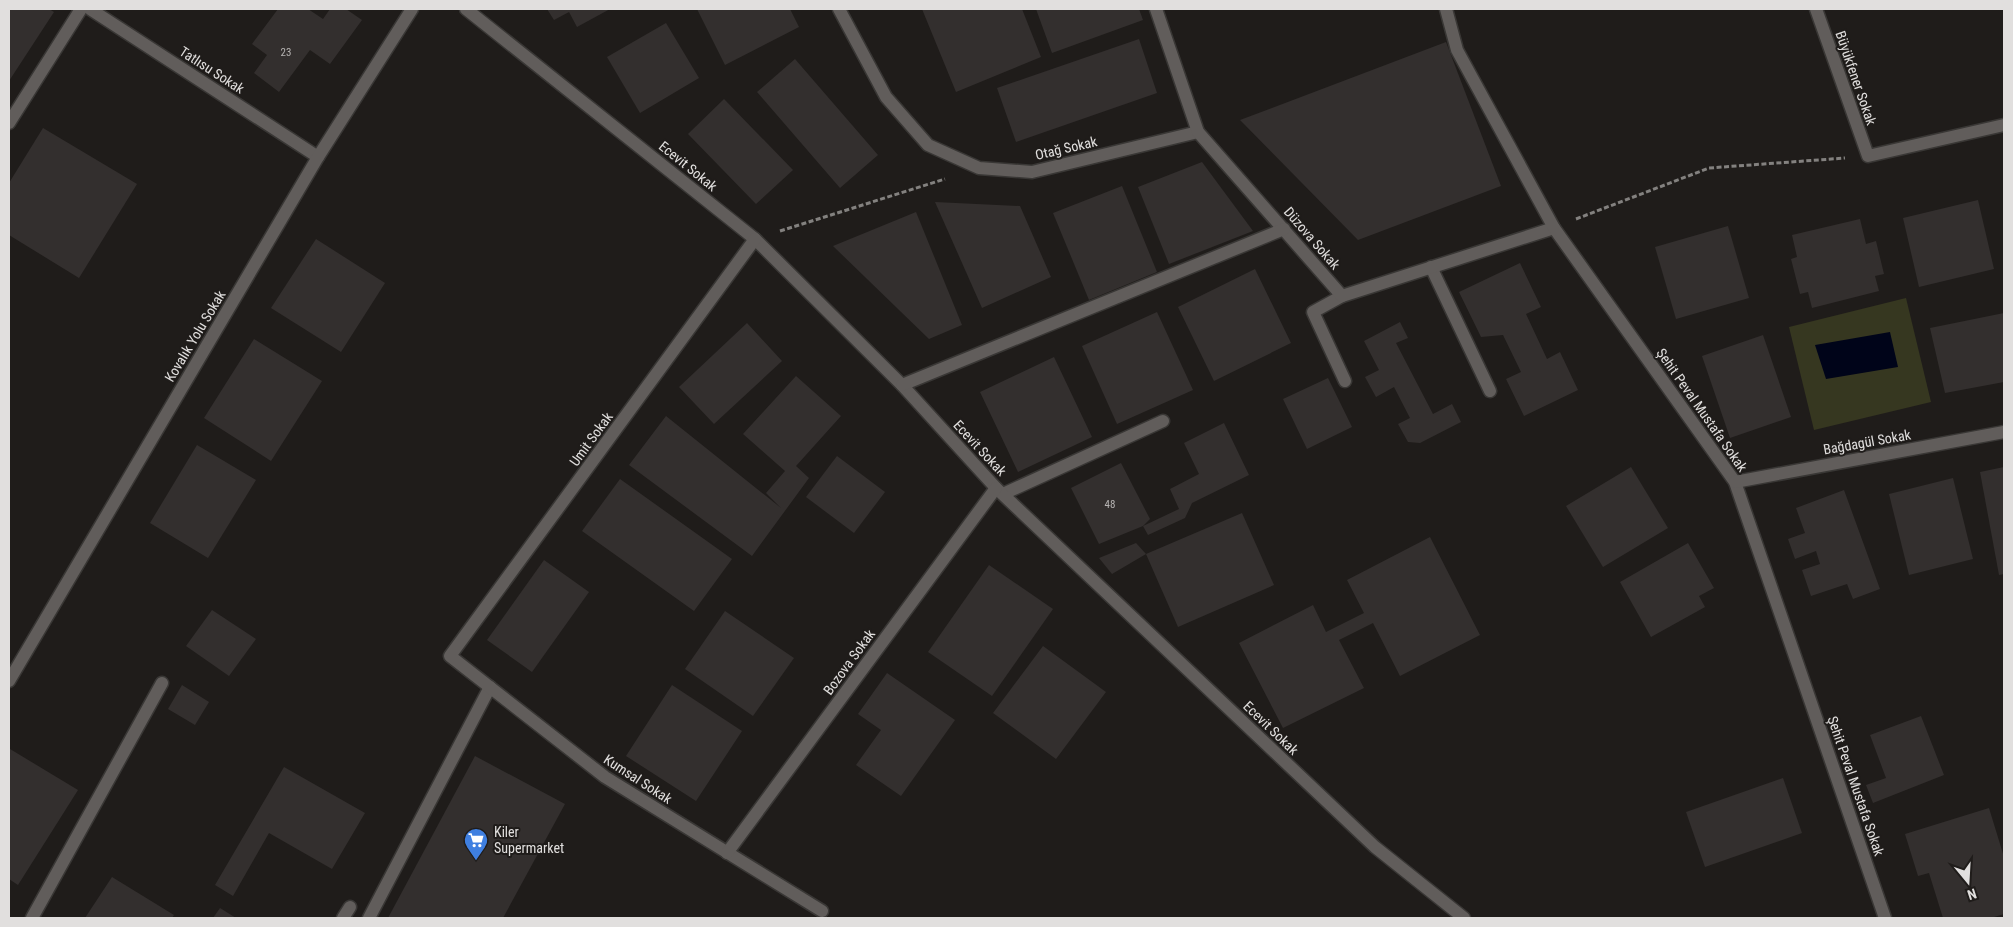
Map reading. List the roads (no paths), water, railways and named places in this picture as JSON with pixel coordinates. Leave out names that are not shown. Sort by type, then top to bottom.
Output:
[{"type":"street","points":[[9,123],[81,9]]},
{"type":"street","name":"Tatlısu Sokak","points":[[90,9],[318,157]]},
{"type":"street","name":"Kovalık Yolu Sokak","points":[[9,681],[318,157],[412,9]]},
{"type":"street","name":"Ecevit Sokak","points":[[466,9],[755,239],[902,385],[1000,491],[1375,847],[1464,918]]},
{"type":"street","name":"Otağ Sokak","points":[[839,9],[886,98],[928,145],[979,168],[1032,172],[1198,132]]},
{"type":"street","name":"Düzova Sokak","points":[[1156,9],[1198,132],[1342,296]]},
{"type":"street","name":"Şehit Peval Mustafa Sokak","points":[[1446,9],[1456,50],[1554,228],[1735,482],[1885,918]]},
{"type":"street","name":"Büyükfener Sokak","points":[[1816,9],[1868,156],[2004,125]]},
{"type":"street","points":[[902,385],[1284,228]]},
{"type":"street","points":[[1345,381],[1313,312],[1342,296],[1554,228]]},
{"type":"street","name":"Umit Sokak","points":[[450,656],[755,239]]},
{"type":"street","points":[[1431,267],[1490,391]]},
{"type":"street","points":[[1000,491],[1163,421]]},
{"type":"street","name":"Bağdagül Sokak","points":[[1735,482],[2004,432]]},
{"type":"street","name":"Bozova Sokak","points":[[727,853],[1000,491]]},
{"type":"street","name":"Kumsal Sokak","points":[[450,656],[605,778],[822,911]]},
{"type":"street","points":[[32,918],[162,683]]},
{"type":"street","points":[[369,918],[490,687]]},
{"type":"water","points":[[1890,332],[1898,367],[1826,379],[1815,345]]},
{"type":"place","name":"Kiler Supermarket","points":[[476,861]]}]
